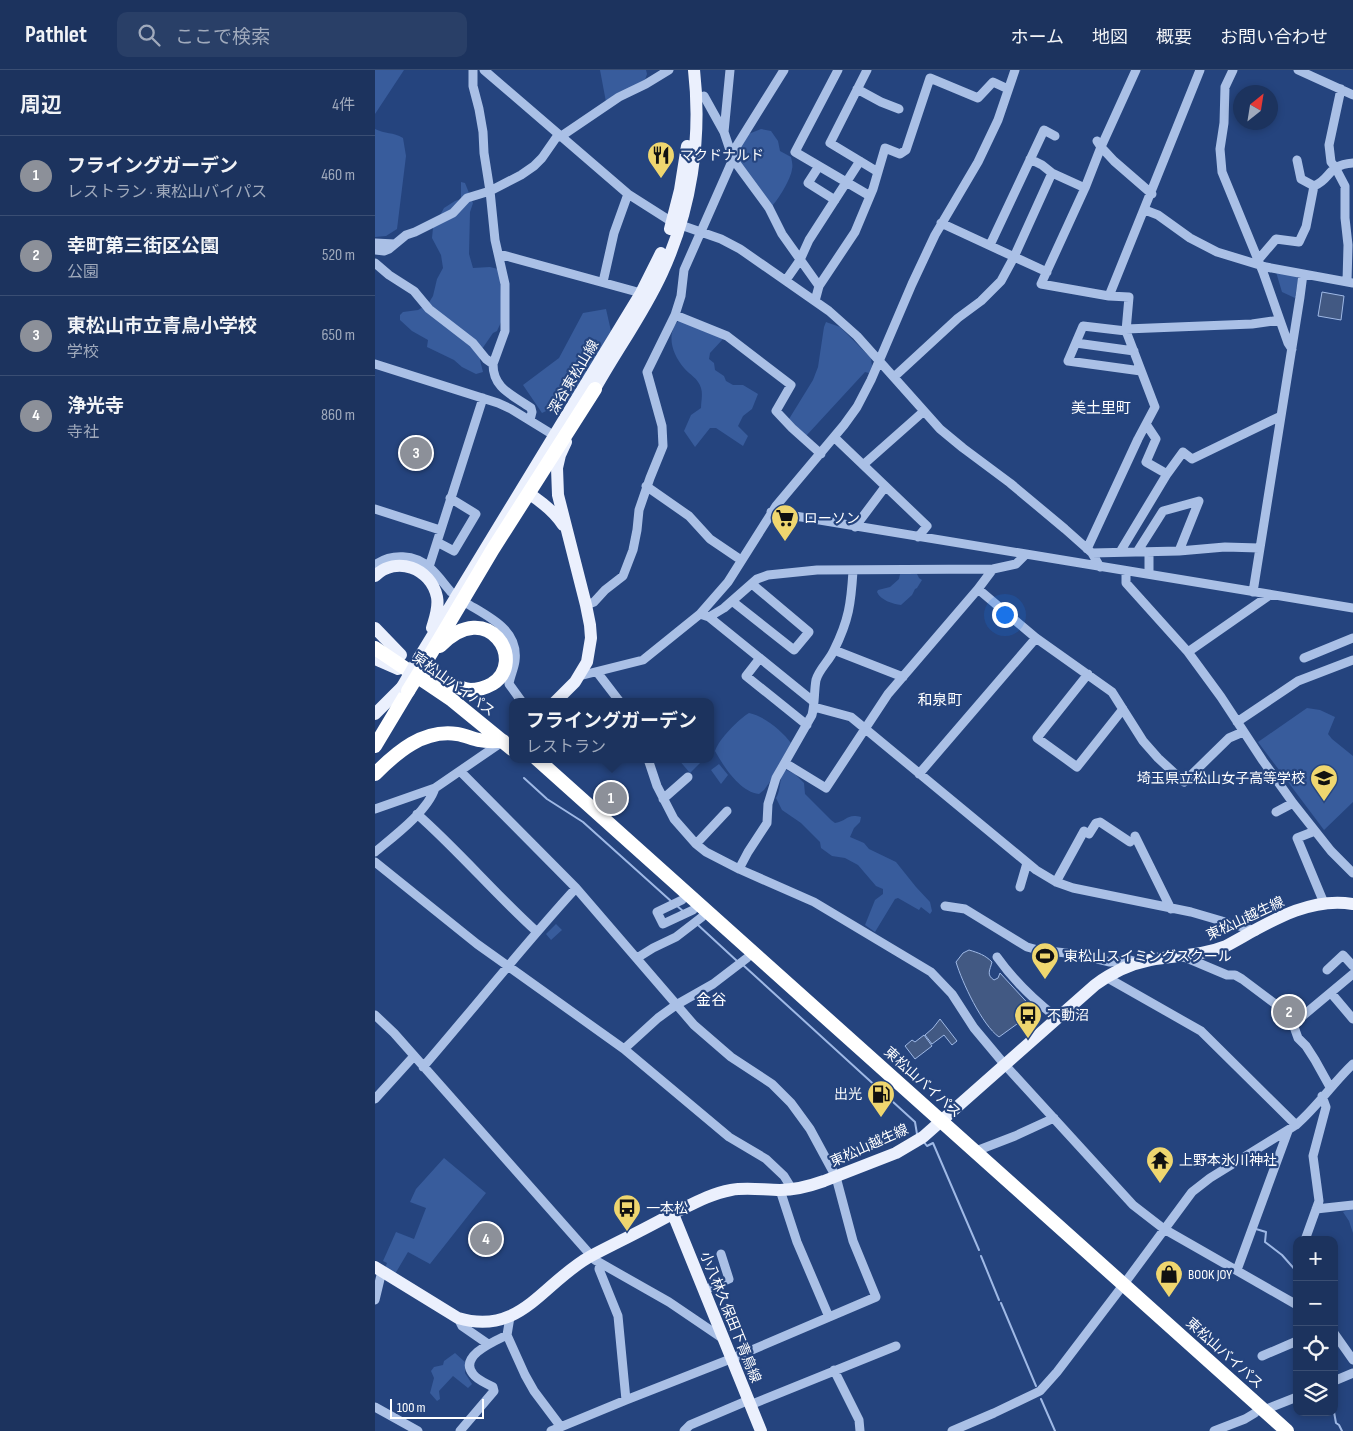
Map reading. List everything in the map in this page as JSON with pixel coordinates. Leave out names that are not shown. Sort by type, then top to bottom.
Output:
[{"type":"highway","points":[[426,668],[528,493],[595,388]]},
{"type":"highway","points":[[375,732],[405,689],[426,668],[454,633],[472,627],[481,628],[497,636],[505,650],[505,667],[495,682],[479,689],[462,688],[426,668]]},
{"type":"highway","name":"東松山バイパス","points":[[375,638],[426,668],[509,739]]},
{"type":"highway","name":"東松山バイパス","points":[[375,648],[426,668]]},
{"type":"highway","points":[[375,746],[405,689]]},
{"type":"highway","points":[[375,774],[401,750],[430,736],[450,733],[480,740],[509,740]]},
{"type":"highway","name":"東松山バイパス","points":[[530,763],[747,958],[939,1124],[976,1151],[1121,1288]]},
{"type":"highway","name":"東松山バイパス","points":[[541,763],[1121,1288],[1260,1412],[1287,1431]]},
{"type":"highway","name":"東松山バイパス","points":[[1260,1412],[1275,1431]]},
{"type":"main road","name":"深谷東松山線","points":[[426,668],[555,436],[641,293],[676,224],[689,123],[686,70]]},
{"type":"main road","name":"深谷東松山線","points":[[559,698],[571,687],[587,662],[590,651],[590,625],[558,495],[557,468],[560,455],[595,388],[662,273],[676,224],[690,187],[697,134],[697,97],[694,70]]},
{"type":"main road","name":"深谷東松山線","points":[[528,493],[544,503],[556,514],[566,529]]},
{"type":"main road","points":[[375,576],[386,568],[405,566],[423,573],[432,584],[437,597],[437,607],[426,668],[375,659]]},
{"type":"main road","points":[[375,628],[401,655]]},
{"type":"main road","points":[[375,714],[405,689]]},
{"type":"main road","name":"東松山越生線","points":[[379,1269],[458,1318],[467,1321],[488,1322],[510,1317],[523,1309],[577,1265],[595,1260],[698,1200],[731,1189],[786,1189],[812,1185],[896,1153],[917,1141],[939,1124],[1057,1018],[1106,977],[1138,963],[1213,951],[1303,907],[1324,903],[1353,904]]},
{"type":"main road","name":"小八林久保田下青鳥線","points":[[673,1214],[761,1431]]},
{"type":"street","points":[[473,70],[473,86],[479,109],[495,240],[505,284],[505,331],[493,364],[493,374],[498,384],[531,408],[530,420]]},
{"type":"street","points":[[484,70],[629,194],[676,224],[721,239],[740,249],[815,301],[849,329],[955,442],[1010,483],[1089,551],[1100,566]]},
{"type":"street","points":[[375,250],[383,251],[396,244],[406,235],[453,213],[467,198],[490,191],[521,175],[534,166],[559,136],[619,96],[646,84],[669,70]]},
{"type":"street","points":[[724,132],[730,70]]},
{"type":"street","points":[[586,605],[594,602],[610,586],[620,580],[633,550],[639,510],[646,486],[660,455],[663,439],[662,426],[647,372],[675,315],[681,296],[684,270],[733,159],[736,147],[784,70]]},
{"type":"street","points":[[838,70],[795,152],[870,196]]},
{"type":"street","points":[[867,70],[830,143],[878,172]]},
{"type":"street","points":[[704,616],[771,512],[835,438],[857,407],[941,223],[978,162],[997,120],[1015,70]]},
{"type":"street","points":[[1089,551],[1145,424],[1155,408],[1126,330],[1129,297],[1109,296],[1041,284],[1085,188],[1099,144],[1135,70]]},
{"type":"street","points":[[1109,296],[1200,70]]},
{"type":"street","points":[[1233,70],[1225,87],[1224,123],[1220,149],[1223,172],[1259,262],[1279,320],[1292,349]]},
{"type":"street","points":[[1302,71],[1353,95]]},
{"type":"street","points":[[815,301],[819,286],[855,232],[870,196],[885,148],[900,154],[906,150],[930,78],[978,98],[993,82],[1008,89]]},
{"type":"street","points":[[857,89],[899,109]]},
{"type":"street","points":[[1145,210],[1158,216],[1190,238],[1217,252],[1303,274],[1350,282],[1345,218],[1345,186],[1331,162],[1329,145],[1341,89]]},
{"type":"street","points":[[704,96],[724,132],[733,159],[769,208],[782,234],[819,286]]},
{"type":"street","points":[[990,245],[1044,130],[1055,136]]},
{"type":"street","points":[[1099,144],[1114,161],[1151,194]]},
{"type":"street","points":[[1030,159],[1052,173],[1085,188]]},
{"type":"street","points":[[1297,160],[1301,179],[1314,186]]},
{"type":"street","points":[[786,280],[800,260],[809,240],[860,161]]},
{"type":"street","points":[[1314,186],[1319,184],[1335,166],[1353,163]]},
{"type":"street","points":[[819,166],[809,183],[835,200]]},
{"type":"street","points":[[894,377],[958,318],[991,292],[1004,276],[1052,173]]},
{"type":"street","points":[[1259,262],[1276,239],[1299,242],[1306,227],[1314,186]]},
{"type":"street","points":[[603,282],[614,233],[629,194]]},
{"type":"street","points":[[941,223],[1047,272]]},
{"type":"street","points":[[375,243],[396,244]]},
{"type":"street","points":[[499,254],[641,293]]},
{"type":"street","points":[[375,263],[389,275],[415,291],[429,309],[473,343],[486,359],[493,364]]},
{"type":"street","points":[[1253,592],[1303,274]]},
{"type":"street","points":[[675,315],[727,336],[791,385],[776,411],[821,454]]},
{"type":"street","points":[[1141,372],[1067,361],[1083,326],[1126,330],[1252,324],[1279,320]]},
{"type":"street","points":[[1076,343],[1134,352]]},
{"type":"street","points":[[375,364],[483,398],[511,409],[555,436]]},
{"type":"street","points":[[429,567],[483,398]]},
{"type":"street","points":[[863,465],[924,411]]},
{"type":"street","points":[[1120,552],[1167,474],[1183,452],[1192,459],[1281,416]]},
{"type":"street","points":[[1145,424],[1156,439],[1146,462],[1167,474]]},
{"type":"street","points":[[835,438],[927,526],[918,537]]},
{"type":"street","points":[[646,486],[693,520],[710,539],[741,560]]},
{"type":"street","points":[[855,527],[885,487]]},
{"type":"street","points":[[437,542],[454,551],[476,514],[450,498]]},
{"type":"street","points":[[1137,552],[1163,511],[1199,501],[1179,551]]},
{"type":"street","points":[[375,509],[440,530]]},
{"type":"street","points":[[771,512],[1353,608]]},
{"type":"street","points":[[1089,551],[1149,552],[1225,547],[1259,548]]},
{"type":"street","points":[[1149,552],[1149,574]]},
{"type":"street","points":[[579,676],[643,660],[704,616],[725,608],[757,579],[775,574],[800,571],[993,569],[1016,564],[1025,555]]},
{"type":"street","points":[[375,565],[397,556],[415,559],[429,567],[451,592]]},
{"type":"street","points":[[785,763],[826,788],[887,694],[993,569]]},
{"type":"street","points":[[739,870],[767,823],[769,798],[775,778],[807,725],[814,705],[818,675],[834,650],[849,612],[853,571]]},
{"type":"street","points":[[1126,571],[1126,583],[1189,652],[1293,803],[1331,851],[1353,873]]},
{"type":"street","points":[[732,601],[794,650],[809,632],[752,584]]},
{"type":"street","points":[[978,589],[1036,638],[1112,692],[1147,746],[1183,782],[1229,738],[1243,732]]},
{"type":"street","points":[[1189,652],[1270,595]]},
{"type":"street","points":[[466,603],[502,626],[510,634],[515,649],[515,659],[509,684],[519,698]]},
{"type":"street","points":[[704,616],[760,658],[814,705],[848,716],[1027,863],[1056,882],[1073,888],[1191,912],[1256,931]]},
{"type":"street","points":[[919,774],[1036,638]]},
{"type":"street","points":[[1304,658],[1353,638]]},
{"type":"street","points":[[834,650],[903,677]]},
{"type":"street","points":[[760,658],[746,676],[807,725]]},
{"type":"street","points":[[1237,722],[1298,681],[1353,660]]},
{"type":"street","points":[[597,672],[617,698]]},
{"type":"street","points":[[1088,674],[1037,738],[1077,767],[1123,709]]},
{"type":"street","points":[[375,809],[435,788],[509,741]]},
{"type":"street","points":[[650,763],[663,799],[674,819],[696,844],[719,860],[739,870],[814,902],[931,972],[952,994],[974,1028],[1005,1066],[1127,1198],[1164,1229],[1293,1303]]},
{"type":"street","points":[[460,771],[577,888],[694,1025],[731,1057],[772,1084],[791,1103],[810,1129],[836,1177],[853,1241],[876,1297],[733,1358],[551,1431]]},
{"type":"street","points":[[663,799],[688,777]]},
{"type":"street","points":[[375,852],[399,833],[417,814],[431,798],[435,788]]},
{"type":"street","points":[[1276,812],[1293,803]]},
{"type":"street","points":[[696,844],[727,811]]},
{"type":"street","points":[[417,814],[440,834],[503,900],[536,931]]},
{"type":"street","points":[[1056,882],[1084,831],[1089,834],[1097,823],[1100,822],[1132,839],[1171,908]]},
{"type":"street","points":[[1315,832],[1297,838],[1324,903]]},
{"type":"street","points":[[375,862],[477,944],[624,1049],[711,1123],[729,1137],[766,1159],[784,1176],[797,1242],[829,1317]]},
{"type":"street","points":[[1020,886],[1027,863]]},
{"type":"street","points":[[423,1067],[474,1008],[536,931],[577,888]]},
{"type":"street","points":[[682,900],[657,912],[663,924],[697,914]]},
{"type":"street","points":[[945,906],[965,909],[1027,947],[1076,954],[1110,962],[1130,960],[1138,963]]},
{"type":"street","points":[[637,958],[675,937],[697,914]]},
{"type":"street","points":[[1327,970],[1343,955],[1353,966]]},
{"type":"street","points":[[1182,956],[1227,975],[1243,979],[1278,1006],[1293,1024],[1298,1038],[1315,1060],[1330,1087]]},
{"type":"street","points":[[997,957],[1010,976],[1057,1018]]},
{"type":"street","points":[[624,1049],[658,1018],[676,1005],[713,984],[747,958]]},
{"type":"street","points":[[1293,1024],[1353,974]]},
{"type":"street","points":[[1106,977],[1201,1031],[1297,1125]]},
{"type":"street","points":[[1331,993],[1353,1019]]},
{"type":"street","points":[[375,1015],[394,1033],[595,1260],[618,1316],[626,1400]]},
{"type":"street","points":[[375,1099],[414,1056]]},
{"type":"street","points":[[952,1431],[1041,1391],[1121,1288],[1185,1200],[1199,1186],[1297,1125],[1330,1087],[1351,1068]]},
{"type":"street","points":[[1306,1236],[1319,1196],[1313,1156],[1326,1107],[1322,1096]]},
{"type":"street","points":[[976,1151],[1054,1118]]},
{"type":"street","points":[[1237,1270],[1288,1131]]},
{"type":"street","points":[[1316,1210],[1353,1204]]},
{"type":"street","points":[[705,1290],[729,1279],[721,1254]]},
{"type":"street","points":[[595,1260],[669,1302],[725,1340]]},
{"type":"street","points":[[375,1299],[379,1269]]},
{"type":"street","points":[[510,1317],[507,1335],[534,1391],[561,1427]]},
{"type":"street","points":[[458,1318],[462,1326],[488,1344]]},
{"type":"street","points":[[460,1431],[494,1391],[493,1386],[473,1375],[469,1366],[473,1356],[488,1344],[507,1335]]},
{"type":"street","points":[[1338,1339],[1353,1360]]},
{"type":"street","points":[[1262,1356],[1293,1343]]},
{"type":"street","points":[[684,1431],[690,1425],[896,1346]]},
{"type":"street","points":[[835,1370],[859,1420],[860,1431]]},
{"type":"street","points":[[1338,1379],[1353,1372]]},
{"type":"street","points":[[1214,1431],[1293,1398]]},
{"type":"street","points":[[375,1407],[418,1431]]},
{"type":"shaded area","points":[[375,70],[404,70],[375,114]]},
{"type":"shaded area","points":[[600,70],[646,70],[647,74],[645,80],[606,102]]},
{"type":"shaded area","points":[[375,129],[403,138],[406,156],[397,229],[386,236],[375,237]]},
{"type":"shaded area","points":[[761,129],[771,131],[778,141],[780,151],[791,157],[792,163],[787,184],[772,206],[741,165],[739,157],[746,135]]},
{"type":"shaded area","points":[[461,182],[465,183],[473,203],[470,212],[469,254],[473,268],[490,267],[498,269],[500,273],[502,320],[497,331],[493,333],[482,349],[480,360],[483,372],[476,374],[462,367],[454,360],[427,347],[428,340],[412,331],[400,320],[400,315],[403,312],[418,310],[428,304],[433,296],[437,279],[443,268],[441,255],[432,238],[433,228],[444,208],[461,199]]},
{"type":"shaded area","points":[[1276,272],[1296,276],[1298,279],[1295,298],[1282,292]]},
{"type":"shaded area","points":[[1322,292],[1344,296],[1341,320],[1318,316]]},
{"type":"shaded area","points":[[606,309],[611,331],[571,399],[542,413],[523,385],[559,358],[583,313]]},
{"type":"shaded area","points":[[680,319],[723,339],[710,353],[709,359],[714,363],[715,370],[733,385],[743,385],[758,394],[752,409],[743,416],[738,426],[748,436],[743,446],[716,428],[710,428],[695,447],[684,431],[691,415],[701,408],[702,393],[698,382],[684,368],[676,356],[672,344],[673,331]]},
{"type":"shaded area","points":[[826,322],[840,327],[871,358],[872,366],[869,373],[865,372],[806,436],[789,419],[813,380],[818,367]]},
{"type":"shaded area","points":[[900,574],[917,574],[922,580],[912,595],[901,605],[891,603],[877,592],[878,590],[890,587],[899,579]]},
{"type":"shaded area","points":[[1307,708],[1320,710],[1335,717],[1328,734],[1353,756],[1353,802],[1324,830],[1258,742]]},
{"type":"shaded area","points":[[749,713],[761,717],[783,734],[791,743],[774,776],[759,794],[745,789],[739,784],[715,751],[730,730]]},
{"type":"shaded area","points":[[681,763],[700,763],[690,773]]},
{"type":"shaded area","points":[[719,764],[728,775],[721,784],[711,770]]},
{"type":"shaded area","points":[[784,769],[795,774],[804,783],[805,794],[835,823],[853,816],[861,817],[860,822],[854,828],[850,837],[896,862],[930,902],[932,911],[930,914],[921,907],[919,910],[898,898],[895,899],[875,932],[865,925],[875,900],[883,894],[883,889],[876,886],[858,865],[845,858],[832,856],[821,848],[820,842],[801,823],[782,810],[776,798]]},
{"type":"shaded area","points":[[556,924],[562,930],[551,940],[546,934]]},
{"type":"shaded area","points":[[969,950],[982,954],[992,962],[989,972],[990,976],[994,980],[998,978],[1000,973],[1035,1011],[999,1037],[986,1023],[980,1013],[956,962],[963,953]]},
{"type":"shaded area","points":[[940,1019],[957,1041],[952,1045],[944,1035],[932,1044],[925,1035]]},
{"type":"shaded area","points":[[924,1035],[932,1046],[915,1059],[905,1046],[912,1040],[915,1042]]},
{"type":"shaded area","points":[[444,1158],[486,1193],[430,1264],[408,1252],[395,1274],[385,1268],[387,1263],[383,1261],[396,1232],[414,1239],[426,1208],[410,1202],[416,1189]]},
{"type":"shaded area","points":[[1353,1208],[1353,1233],[1349,1221],[1343,1212]]},
{"type":"shaded area","points":[[455,1353],[465,1362],[465,1373],[472,1384],[468,1388],[453,1376],[439,1391],[440,1399],[437,1401],[430,1393],[434,1378],[431,1371],[434,1367],[443,1365],[444,1361]]},
{"type":"waterway","points":[[524,778],[547,799],[583,822],[672,902]]},
{"type":"waterway","points":[[676,905],[684,912]]},
{"type":"waterway","points":[[698,925],[737,961]]},
{"type":"waterway","points":[[743,965],[915,1122],[917,1134]]},
{"type":"waterway","points":[[923,1141],[927,1146],[933,1143],[979,1250]]},
{"type":"waterway","points":[[1256,1229],[1266,1232],[1265,1242],[1282,1255],[1293,1267]]},
{"type":"waterway","points":[[981,1256],[999,1300]]},
{"type":"waterway","points":[[1001,1303],[1036,1386]]},
{"type":"waterway","points":[[1041,1399],[1055,1431]]},
{"type":"waterway","points":[[1335,1416],[1336,1423],[1342,1431]]},
{"type":"place","name":"マクドナルド","points":[[661,179]]},
{"type":"place","name":"東松山市立青鳥小学校","points":[[416,453]]},
{"type":"place","name":"ローソン","points":[[785,542]]},
{"type":"place","name":"フライングガーデン","points":[[611,798]]},
{"type":"place","name":"埼玉県立松山女子高等学校","points":[[1324,802]]},
{"type":"place","name":"東松山スイミングスクール","points":[[1045,980]]},
{"type":"place","name":"幸町第三街区公園","points":[[1289,1012]]},
{"type":"place","name":"不動沼","points":[[1028,1039]]},
{"type":"place","name":"出光","points":[[881,1118]]},
{"type":"place","name":"上野本氷川神社","points":[[1160,1184]]},
{"type":"place","name":"一本松","points":[[627,1232]]},
{"type":"place","name":"浄光寺","points":[[486,1239]]},
{"type":"place","name":"BOOK JOY","points":[[1169,1298]]},
{"type":"district","name":"美土里町","points":[[1101,408]]},
{"type":"district","name":"和泉町","points":[[940,700]]},
{"type":"district","name":"金谷","points":[[711,1000]]}]
